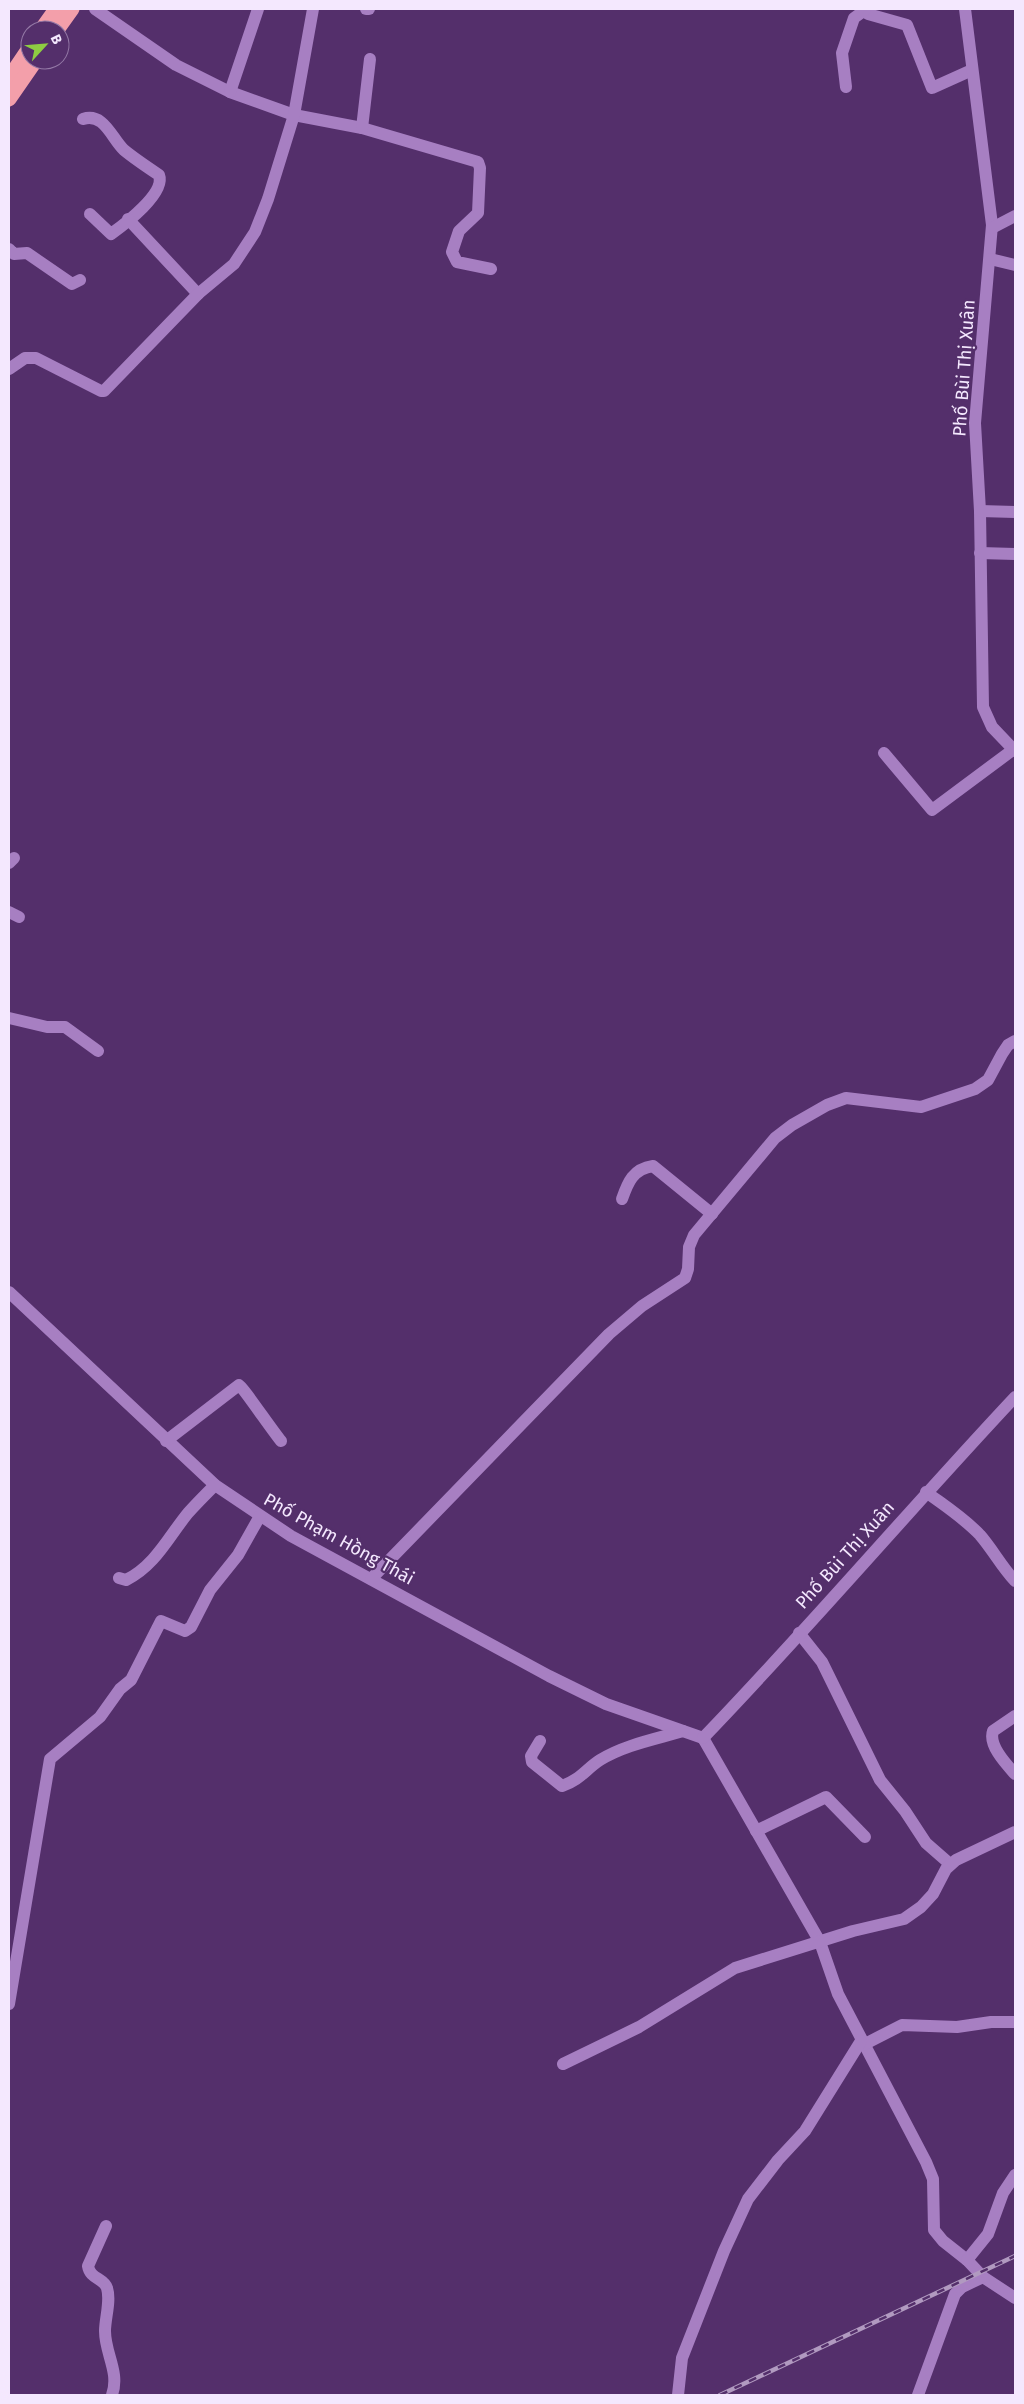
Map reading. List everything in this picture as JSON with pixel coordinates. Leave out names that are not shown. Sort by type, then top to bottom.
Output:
[{"type":"highway","points":[[49,20],[56,9]]},
{"type":"highway","points":[[64,20],[72,9]]},
{"type":"highway","points":[[9,78],[20,62]]},
{"type":"highway","points":[[9,100],[29,70]]},
{"type":"street","points":[[95,9],[176,64],[230,92],[294,115],[362,128],[478,162],[480,168],[479,208],[475,217],[459,231],[453,256],[460,263],[491,269]]},
{"type":"street","points":[[230,92],[258,9]]},
{"type":"street","points":[[9,369],[25,358],[36,358],[101,392],[104,391],[198,294],[234,264],[255,232],[268,199],[294,115],[313,9]]},
{"type":"street","points":[[846,87],[842,53],[854,18],[865,9],[868,14],[907,25],[932,88],[972,70]]},
{"type":"street","name":"Phố Bùi Thị Xuân","points":[[965,9],[992,228],[975,423],[980,511],[983,707],[992,727],[1015,750]]},
{"type":"street","points":[[362,128],[370,59]]},
{"type":"street","points":[[83,119],[97,120],[110,131],[123,149],[159,175],[160,185],[157,191],[128,219],[109,234],[90,214]]},
{"type":"street","points":[[992,228],[1015,216]]},
{"type":"street","points":[[128,219],[198,294]]},
{"type":"street","points":[[9,249],[14,254],[27,253],[72,284],[80,280]]},
{"type":"street","points":[[990,259],[1015,265]]},
{"type":"street","points":[[980,511],[1015,512]]},
{"type":"street","points":[[980,553],[1015,554]]},
{"type":"street","points":[[884,753],[932,810],[1015,750]]},
{"type":"street","points":[[9,1018],[47,1027],[65,1027],[98,1051]]},
{"type":"street","points":[[371,1579],[609,1334],[642,1306],[685,1278],[691,1241],[775,1138],[784,1130],[827,1105],[846,1098],[912,1107],[930,1105],[981,1086],[988,1080],[1008,1045],[1015,1040]]},
{"type":"street","points":[[622,1199],[630,1178],[643,1169],[653,1166],[712,1214]]},
{"type":"street","name":"Phố Phạm Hồng Thái","points":[[9,1292],[215,1485],[291,1536],[549,1676],[606,1704],[703,1738]]},
{"type":"street","points":[[166,1441],[241,1384],[281,1441]]},
{"type":"street","name":"Phố Bùi Thị Xuân","points":[[703,1738],[926,1492],[1015,1398]]},
{"type":"street","points":[[119,1578],[126,1580],[140,1572],[165,1544],[187,1514],[215,1485]]},
{"type":"street","points":[[926,1492],[956,1512],[970,1525],[988,1545],[998,1562],[1015,1581]]},
{"type":"street","points":[[9,2004],[50,1759],[100,1717],[120,1688],[131,1680],[161,1621],[185,1631],[191,1628],[210,1590],[238,1555],[260,1516]]},
{"type":"street","points":[[799,1633],[822,1662],[880,1780],[926,1843],[950,1864]]},
{"type":"street","points":[[1015,1716],[993,1731],[992,1737],[1001,1758],[1015,1774]]},
{"type":"street","points":[[540,1741],[531,1756],[532,1762],[562,1786],[586,1773],[601,1760],[633,1746],[684,1731]]},
{"type":"street","points":[[703,1738],[820,1942],[838,1994],[933,2179],[934,2230],[943,2241],[967,2260],[983,2277],[1015,2298]]},
{"type":"street","points":[[756,1831],[826,1797],[865,1838]]},
{"type":"street","points":[[563,2064],[639,2027],[726,1972],[862,1928],[892,1923],[912,1914],[933,1894],[950,1864],[1015,1832]]},
{"type":"street","points":[[678,2395],[682,2358],[724,2251],[748,2199],[778,2160],[805,2131],[862,2043],[902,2025],[957,2027],[991,2022],[1015,2022]]},
{"type":"street","points":[[967,2260],[988,2234],[1003,2193],[1015,2175]]},
{"type":"street","points":[[106,2226],[88,2266],[92,2275],[104,2283],[108,2291],[105,2332],[115,2372],[112,2395]]},
{"type":"street","points":[[918,2395],[955,2294],[962,2287],[983,2277]]},
{"type":"railway","points":[[720,2395],[1015,2256]]}]
